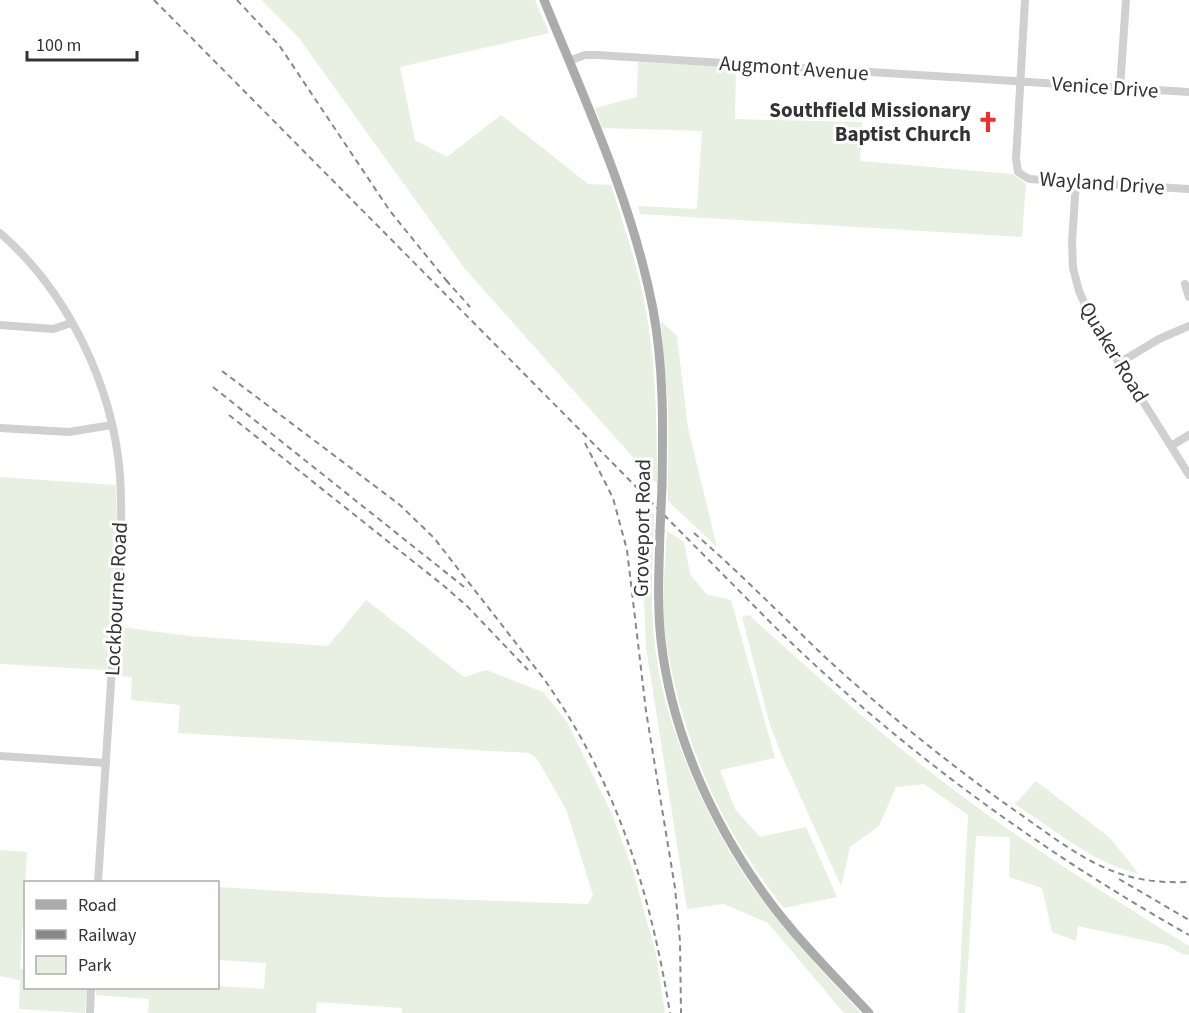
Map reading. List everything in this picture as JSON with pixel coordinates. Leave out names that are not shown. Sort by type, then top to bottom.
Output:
[{"type":"main road","name":"Groveport Road","points":[[544,0],[621,191],[636,234],[647,280],[661,378],[663,418],[658,609],[662,650],[675,712],[699,778],[730,840],[765,895],[799,937],[869,1013]]},
{"type":"street","points":[[1020,82],[1025,0]]},
{"type":"street","points":[[1120,88],[1126,0]]},
{"type":"street","name":"Augmont Avenue","points":[[569,61],[585,55],[1020,82]]},
{"type":"street","name":"Venice Drive","points":[[1020,82],[1189,92]]},
{"type":"street","name":"Wayland Drive","points":[[1020,82],[1016,159],[1018,172],[1029,179],[1189,189]]},
{"type":"street","name":"Quaker Road","points":[[1076,182],[1072,242],[1075,279],[1089,313],[1189,475]]},
{"type":"street","name":"Lockbourne Road","points":[[0,232],[41,277],[71,323],[93,368],[112,425],[119,466],[121,516],[98,881]]},
{"type":"street","points":[[1185,284],[1189,297]]},
{"type":"street","points":[[0,326],[53,329],[71,323]]},
{"type":"street","points":[[1119,363],[1159,339],[1189,326]]},
{"type":"street","points":[[0,428],[69,432],[112,425]]},
{"type":"street","points":[[1171,446],[1189,435]]},
{"type":"street","points":[[0,756],[106,762]]},
{"type":"street","points":[[90,1013],[91,989]]},
{"type":"green space","points":[[262,0],[535,0],[549,33],[400,67],[415,140],[447,157],[501,115],[588,184],[611,185],[637,271],[648,323],[655,392],[657,484],[465,269],[299,38]]},
{"type":"green space","points":[[638,62],[736,67],[735,119],[862,122],[860,161],[1013,174],[1026,184],[1022,237],[640,214],[638,206],[697,209],[702,131],[602,128],[595,108],[637,97]]},
{"type":"green space","points":[[661,321],[677,336],[688,428],[717,547],[668,501],[668,405]]},
{"type":"green space","points":[[0,477],[116,485],[117,529],[107,670],[0,664]]},
{"type":"green space","points":[[648,509],[654,514],[652,606],[659,672],[680,746],[695,783],[731,854],[752,885],[794,940],[861,1013],[844,1013],[768,923],[724,904],[687,909],[646,647],[641,529]]},
{"type":"green space","points":[[667,531],[684,542],[690,574],[706,594],[731,600],[775,758],[720,770],[735,809],[760,837],[806,827],[837,897],[784,908],[736,840],[709,786],[678,698],[666,640],[664,572]]},
{"type":"green space","points":[[366,600],[464,677],[486,670],[543,692],[567,722],[612,814],[633,871],[656,954],[665,1013],[402,1013],[402,1008],[317,1002],[316,1013],[148,1013],[149,999],[96,995],[96,989],[219,989],[219,986],[264,989],[266,963],[219,960],[219,887],[383,897],[588,904],[593,895],[566,809],[537,759],[529,753],[178,733],[180,705],[131,700],[132,677],[117,676],[121,627],[189,636],[328,646]]},
{"type":"green space","points":[[749,615],[924,767],[1038,849],[1189,946],[1189,955],[1182,954],[1166,945],[1078,926],[1076,941],[1052,932],[1042,888],[1009,877],[1010,837],[976,836],[965,1013],[958,1013],[968,815],[924,784],[896,787],[879,826],[850,847],[841,886],[770,725],[742,617]]},
{"type":"green space","points":[[1036,781],[1110,838],[1139,874],[1090,854],[1015,804]]},
{"type":"green space","points":[[0,850],[27,852],[20,969],[24,969],[24,989],[87,989],[85,1013],[19,1009],[20,980],[0,976]]},
{"type":"railway","points":[[154,0],[820,670],[869,713],[971,794],[1077,867],[1189,935]]},
{"type":"railway","points":[[237,0],[279,45],[390,211],[450,285]]},
{"type":"railway","points":[[446,280],[470,307]]},
{"type":"railway","points":[[222,371],[400,505],[434,538],[544,679],[591,757],[626,838],[652,923],[670,1013]]},
{"type":"railway","points":[[213,387],[468,590]]},
{"type":"railway","points":[[229,415],[444,586],[467,606],[528,670]]},
{"type":"railway","points":[[585,443],[613,498],[627,550],[646,711],[675,888],[680,941],[681,1013]]},
{"type":"railway","points":[[694,533],[872,699],[943,757],[1041,829],[1104,868],[1153,881],[1189,882]]},
{"type":"railway","points":[[1119,879],[1189,920]]},
{"type":"place","name":"Southfield Missionary Baptist Church","points":[[988,122]]}]
